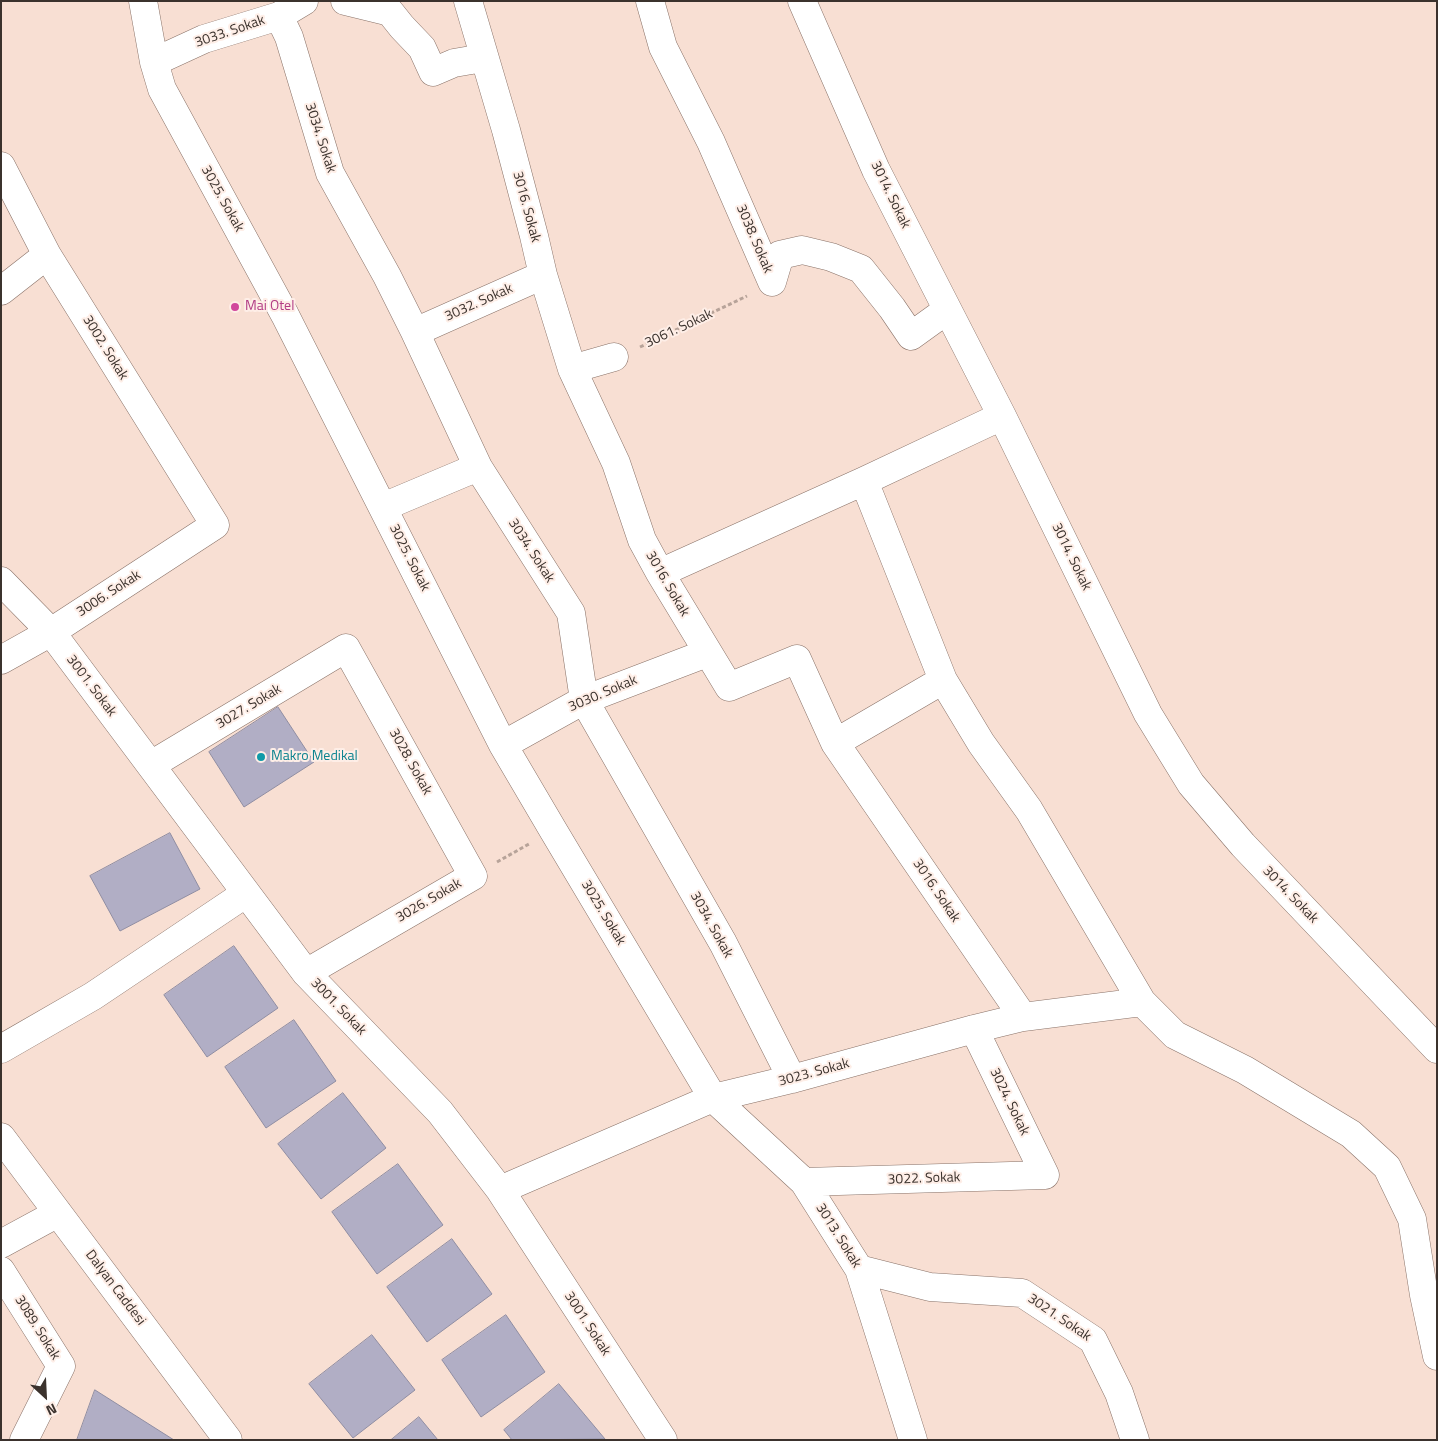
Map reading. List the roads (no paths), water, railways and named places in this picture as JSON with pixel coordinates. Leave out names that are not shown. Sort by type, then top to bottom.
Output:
[{"type":"street","name":"3025. Sokak","points":[[143,1],[154,62],[162,89],[285,316],[503,745],[713,1098]]},
{"type":"street","name":"3033. Sokak","points":[[154,62],[204,39],[279,16],[304,1]]},
{"type":"street","points":[[345,1],[390,12],[422,48],[433,72],[454,63],[483,58]]},
{"type":"street","name":"3016. Sokak","points":[[468,1],[483,58],[506,130],[543,275],[572,369],[616,463],[642,540],[660,573],[729,687],[797,659],[835,743],[1023,1018]]},
{"type":"street","name":"3038. Sokak","points":[[650,1],[664,47],[711,142],[772,282],[780,255],[802,250],[832,256],[861,269],[892,308],[911,336],[947,310]]},
{"type":"street","name":"3014. Sokak","points":[[802,1],[876,170],[1002,416],[1148,714],[1190,784],[1243,845],[1437,1049]]},
{"type":"street","name":"3034. Sokak","points":[[279,16],[289,37],[330,173],[415,332],[478,467],[571,613],[584,700],[723,943],[792,1079]]},
{"type":"street","name":"3002. Sokak","points":[[1,166],[48,255],[215,525]]},
{"type":"street","points":[[1,291],[48,255]]},
{"type":"street","name":"3032. Sokak","points":[[415,332],[543,275]]},
{"type":"street","points":[[572,369],[624,353]]},
{"type":"street","points":[[660,573],[1002,416]]},
{"type":"street","points":[[383,507],[478,467]]},
{"type":"street","points":[[864,481],[943,680],[981,743],[1029,810],[1142,1002],[1176,1035],[1245,1070],[1351,1134],[1386,1168],[1412,1219],[1424,1295],[1437,1356]]},
{"type":"street","name":"3006. Sokak","points":[[1,660],[50,632],[215,525]]},
{"type":"street","name":"3001. Sokak","points":[[1,581],[50,632],[306,974],[440,1112],[500,1190],[663,1440]]},
{"type":"street","name":"3027. Sokak","points":[[151,765],[346,648]]},
{"type":"street","name":"3028. Sokak","points":[[346,648],[473,876]]},
{"type":"street","name":"3030. Sokak","points":[[503,745],[584,700],[707,653]]},
{"type":"street","points":[[835,743],[943,680]]},
{"type":"street","name":"3026. Sokak","points":[[306,974],[473,876]]},
{"type":"street","points":[[1,1049],[94,996],[245,894]]},
{"type":"street","name":"3023. Sokak","points":[[500,1190],[713,1098],[792,1079],[974,1029],[1023,1018],[1142,1002]]},
{"type":"street","name":"3024. Sokak","points":[[974,1029],[1045,1175]]},
{"type":"street","name":"3013. Sokak","points":[[713,1098],[804,1182],[859,1269],[913,1440]]},
{"type":"street","name":"Dalyan Caddesi","points":[[1,1137],[228,1440]]},
{"type":"street","name":"3022. Sokak","points":[[804,1182],[1045,1175]]},
{"type":"street","points":[[1,1244],[58,1213]]},
{"type":"street","name":"3021. Sokak","points":[[859,1269],[930,1287],[1022,1294],[1094,1340],[1119,1393],[1135,1440]]},
{"type":"street","name":"3089. Sokak","points":[[1,1271],[61,1366],[24,1440]]},
{"type":"place","name":"Mai Otel","points":[[235,307]]},
{"type":"place","name":"Makro Medikal","points":[[261,757]]}]
